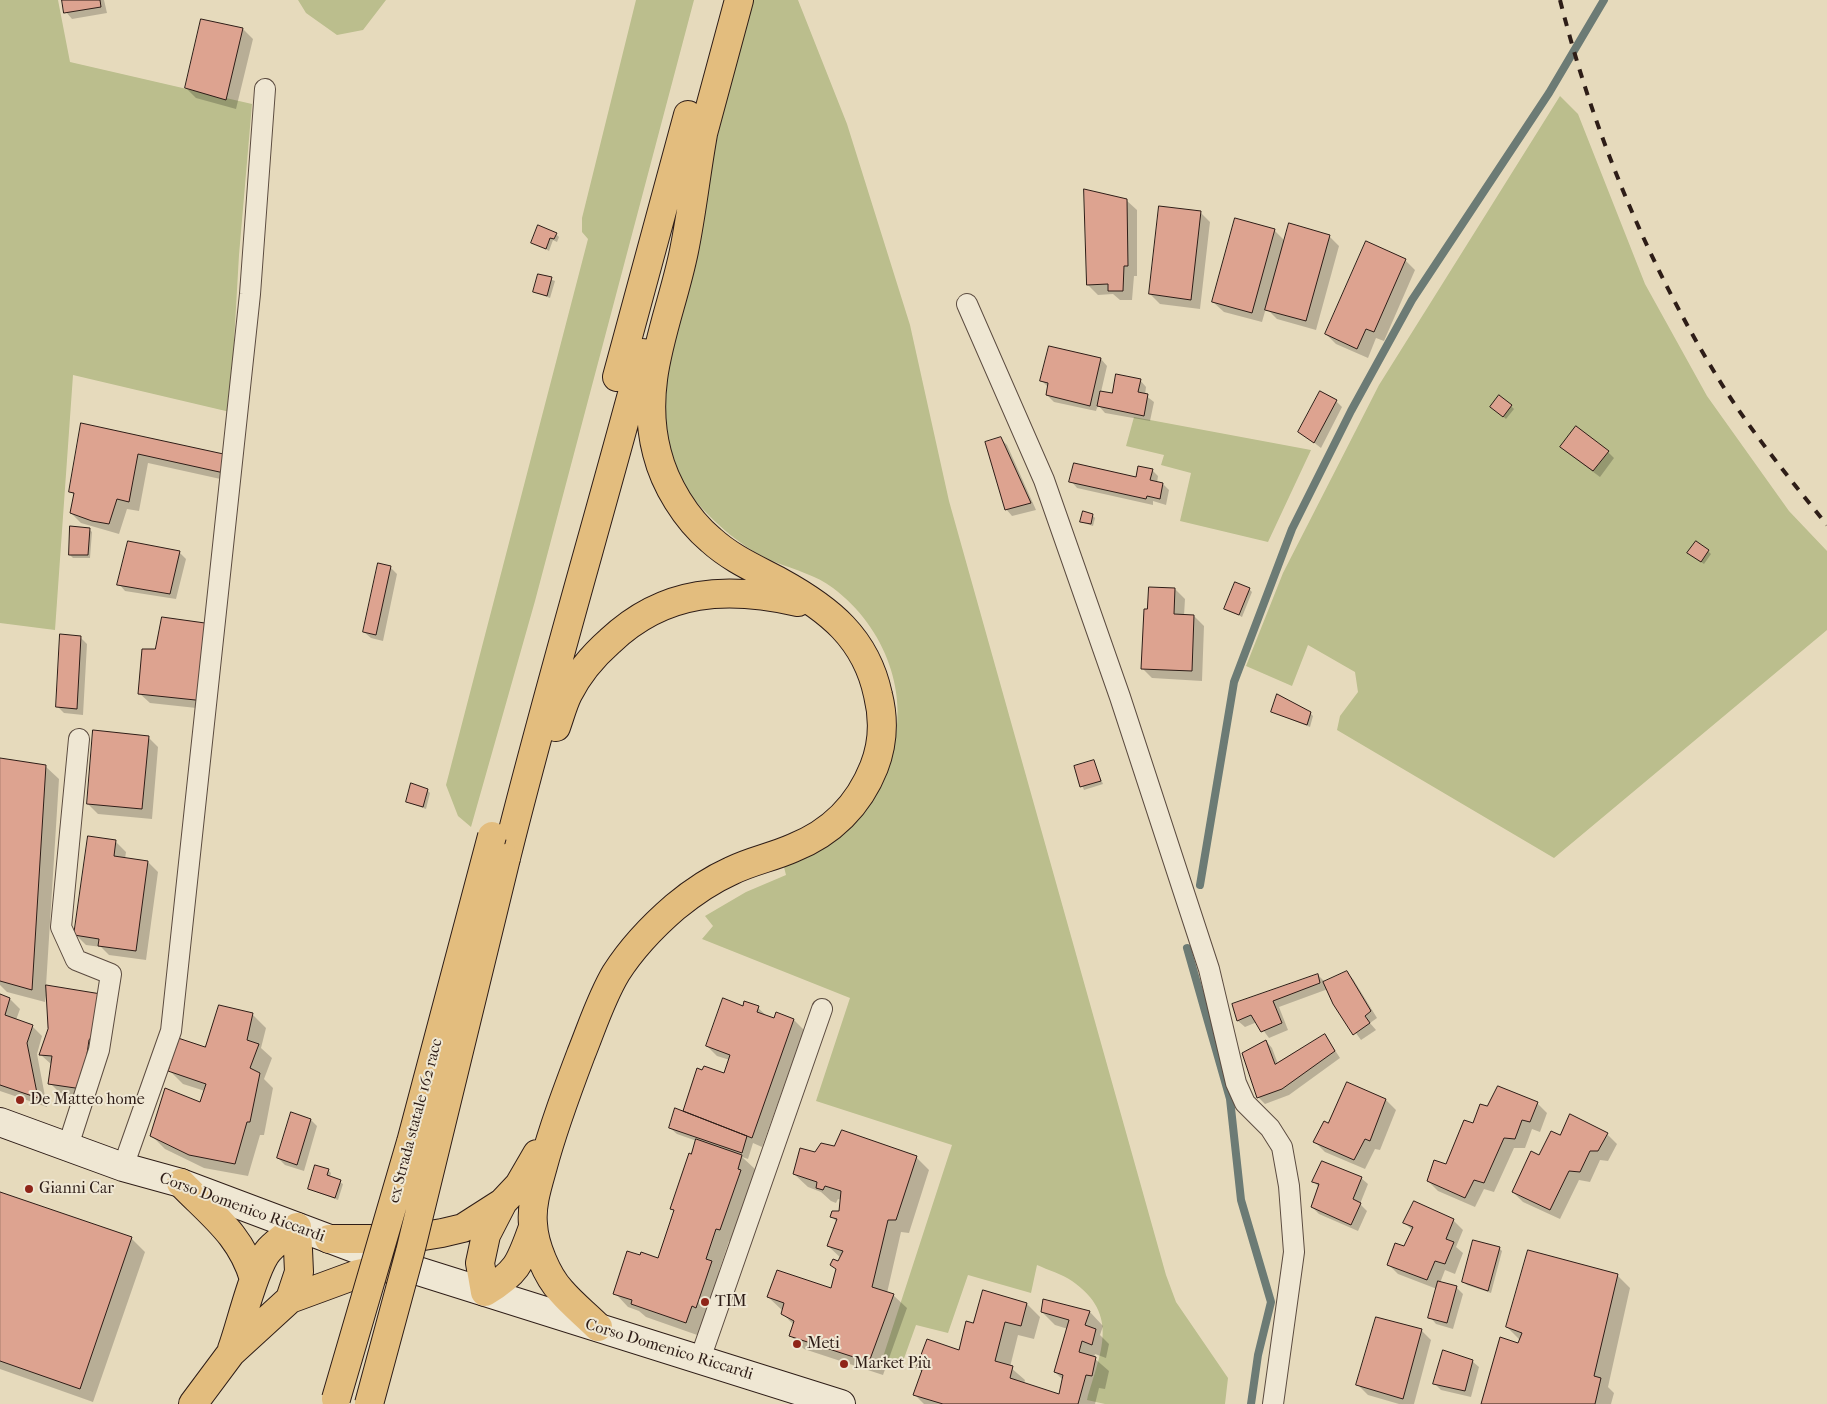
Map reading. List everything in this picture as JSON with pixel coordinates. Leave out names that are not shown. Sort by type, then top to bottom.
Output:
[{"type":"highway","points":[[508,847],[720,0]]},
{"type":"highway","points":[[508,847],[533,749],[595,533],[739,0]]},
{"type":"highway","points":[[554,1125],[519,1185],[504,1202],[486,1235],[480,1263],[491,1294],[520,1263],[533,1227],[536,1191],[554,1125],[603,997],[636,946],[656,924],[702,887],[729,872],[821,836],[847,812],[864,790],[875,765],[881,737],[882,712],[876,683],[864,653],[842,626],[817,606],[781,583],[740,562],[710,540],[688,516],[658,457],[651,426],[654,364],[684,253],[703,134]]},
{"type":"highway","points":[[508,847],[568,695],[583,670],[620,632],[635,620],[668,603],[700,595],[735,592],[772,596],[817,606]]},
{"type":"highway","name":"ex Strada statale 162 racc","points":[[334,1402],[411,1142],[508,847]]},
{"type":"highway","name":"ex Strada statale 162 racc","points":[[369,1404],[410,1252],[508,847]]},
{"type":"highway","points":[[180,1183],[237,1240],[248,1258],[254,1279]]},
{"type":"highway","points":[[329,1239],[405,1239],[463,1228],[504,1202]]},
{"type":"highway","points":[[231,1353],[243,1320],[254,1279],[268,1251],[297,1227]]},
{"type":"highway","points":[[290,1299],[299,1272],[297,1227]]},
{"type":"highway","points":[[533,1227],[543,1259],[558,1289],[598,1327]]},
{"type":"highway","points":[[193,1404],[231,1353],[290,1299],[358,1274],[399,1265]]},
{"type":"main road","name":"Corso Domenico Riccardi","points":[[0,1122],[123,1167],[180,1183],[399,1265],[841,1404]]},
{"type":"street","points":[[123,1167],[171,1030],[250,294],[265,90]]},
{"type":"street","points":[[967,304],[1044,480],[1114,679],[1209,968],[1236,1082],[1245,1104],[1270,1128],[1282,1147],[1290,1186],[1294,1252],[1273,1404]]},
{"type":"street","points":[[68,1146],[99,1050],[111,974],[76,960],[61,927],[79,738]]},
{"type":"street","points":[[700,1359],[822,1009]]},
{"type":"green space","points":[[0,0],[58,0],[70,62],[252,104],[239,255],[230,412],[73,375],[55,630],[0,623]]},
{"type":"green space","points":[[298,0],[386,0],[363,30],[337,35],[306,13]]},
{"type":"green space","points":[[636,0],[694,0],[535,601],[471,827],[458,816],[446,785],[588,239],[582,232],[582,218]]},
{"type":"green space","points":[[747,0],[798,0],[847,124],[910,325],[949,501],[1166,1275],[1176,1302],[1228,1378],[1225,1404],[1105,1404],[1087,1400],[1101,1351],[1103,1336],[1102,1321],[1097,1307],[1087,1294],[1072,1281],[1037,1265],[1031,1293],[968,1275],[948,1333],[916,1325],[902,1364],[883,1357],[952,1145],[816,1101],[850,998],[702,939],[713,926],[705,916],[746,892],[786,875],[784,867],[821,848],[837,838],[850,826],[873,797],[882,779],[896,734],[898,711],[895,687],[889,664],[880,643],[867,622],[851,604],[826,583],[763,557],[740,543],[719,526],[692,497],[683,484],[668,442],[660,382],[732,75]]},
{"type":"green space","points":[[1560,96],[1578,114],[1645,284],[1707,396],[1789,511],[1827,551],[1827,630],[1554,858],[1337,730],[1340,716],[1358,692],[1355,672],[1308,645],[1292,686],[1246,666],[1283,573],[1379,385]]},
{"type":"green space","points":[[1134,417],[1311,450],[1268,542],[1180,521],[1191,473],[1161,465],[1164,455],[1126,446]]},
{"type":"building","points":[[62,0],[100,0],[101,7],[64,13]]},
{"type":"building","points":[[201,19],[243,28],[226,100],[185,88]]},
{"type":"building","points":[[1084,189],[1127,199],[1128,266],[1124,266],[1123,291],[1108,291],[1108,284],[1087,285]]},
{"type":"building","points":[[1159,206],[1201,211],[1191,300],[1149,294]]},
{"type":"building","points":[[1235,218],[1275,229],[1252,313],[1212,302]]},
{"type":"building","points":[[1289,223],[1330,235],[1306,321],[1265,310]]},
{"type":"building","points":[[538,225],[557,233],[554,239],[550,238],[546,249],[531,243]]},
{"type":"building","points":[[1366,241],[1406,259],[1374,332],[1366,329],[1357,349],[1325,334]]},
{"type":"building","points":[[538,274],[552,277],[547,296],[533,292]]},
{"type":"building","points":[[1049,346],[1101,358],[1090,406],[1046,395],[1048,383],[1040,381]]},
{"type":"building","points":[[1116,374],[1141,379],[1138,392],[1148,394],[1144,416],[1097,406],[1100,391],[1112,393]]},
{"type":"building","points":[[1320,391],[1337,400],[1314,443],[1298,432]]},
{"type":"building","points":[[1499,395],[1512,405],[1503,417],[1490,407]]},
{"type":"building","points":[[81,423],[228,455],[224,473],[138,454],[129,502],[117,499],[109,524],[92,521],[70,513],[74,493],[69,492]]},
{"type":"building","points":[[1576,426],[1609,451],[1593,471],[1560,447]]},
{"type":"building","points":[[1001,437],[1031,503],[1005,510],[985,442]]},
{"type":"building","points":[[1074,463],[1136,477],[1138,466],[1153,469],[1150,480],[1163,483],[1160,499],[1147,496],[1146,499],[1069,482]]},
{"type":"building","points":[[1083,511],[1093,514],[1091,524],[1080,522]]},
{"type":"building","points":[[70,526],[90,528],[88,555],[69,555]]},
{"type":"building","points":[[128,541],[180,551],[170,594],[117,585]]},
{"type":"building","points":[[1696,541],[1709,550],[1701,562],[1687,553]]},
{"type":"building","points":[[378,563],[391,566],[376,635],[363,632]]},
{"type":"building","points":[[1235,582],[1250,588],[1239,615],[1224,609]]},
{"type":"building","points":[[1149,587],[1175,588],[1174,614],[1194,615],[1192,671],[1141,669],[1144,609],[1147,609]]},
{"type":"building","points":[[162,617],[212,624],[205,701],[138,694],[142,649],[155,649]]},
{"type":"building","points":[[60,634],[81,636],[77,709],[56,707]]},
{"type":"building","points":[[1277,694],[1311,712],[1307,725],[1271,712]]},
{"type":"building","points":[[93,730],[149,736],[142,809],[87,804]]},
{"type":"building","points":[[0,758],[46,765],[32,990],[0,981]]},
{"type":"building","points":[[1094,760],[1101,781],[1080,787],[1074,766]]},
{"type":"building","points":[[411,783],[428,789],[423,807],[406,802]]},
{"type":"building","points":[[88,836],[116,840],[114,856],[148,861],[136,951],[98,946],[99,939],[74,935]]},
{"type":"building","points":[[1347,971],[1371,1011],[1365,1016],[1370,1023],[1353,1035],[1333,1004],[1323,982]]},
{"type":"building","points":[[1318,974],[1320,983],[1273,1001],[1282,1023],[1261,1032],[1251,1015],[1237,1021],[1232,1004]]},
{"type":"building","points":[[46,985],[101,994],[98,1028],[89,1040],[82,1089],[48,1084],[52,1056],[39,1055],[48,1029]]},
{"type":"building","points":[[0,994],[10,998],[5,1015],[33,1025],[27,1043],[38,1098],[0,1085]]},
{"type":"building","points":[[723,998],[743,1006],[744,1001],[759,1006],[757,1012],[774,1018],[776,1012],[794,1019],[752,1138],[683,1111],[697,1068],[702,1070],[704,1066],[724,1073],[730,1055],[706,1046]]},
{"type":"building","points":[[219,1005],[253,1013],[247,1040],[259,1044],[250,1068],[260,1073],[250,1122],[247,1122],[235,1164],[189,1155],[150,1136],[165,1088],[200,1102],[206,1084],[168,1071],[178,1038],[205,1047]]},
{"type":"building","points":[[1325,1034],[1335,1051],[1282,1089],[1257,1098],[1242,1053],[1266,1040],[1275,1064]]},
{"type":"building","points":[[1347,1082],[1386,1099],[1370,1141],[1365,1139],[1354,1160],[1313,1142],[1324,1121],[1328,1123]]},
{"type":"building","points":[[1498,1086],[1538,1102],[1530,1122],[1522,1120],[1515,1139],[1504,1138],[1484,1183],[1474,1180],[1465,1198],[1427,1181],[1434,1160],[1446,1164],[1464,1120],[1473,1123],[1480,1104],[1487,1106]]},
{"type":"building","points":[[675,1108],[747,1136],[742,1153],[669,1128]]},
{"type":"building","points":[[291,1112],[311,1119],[297,1165],[277,1158]]},
{"type":"building","points":[[1570,1114],[1608,1133],[1598,1151],[1590,1151],[1580,1172],[1569,1171],[1550,1210],[1512,1192],[1531,1151],[1539,1155],[1551,1131],[1560,1135]]},
{"type":"building","points":[[842,1130],[917,1156],[896,1220],[888,1220],[872,1287],[894,1294],[869,1362],[789,1336],[794,1321],[781,1314],[784,1303],[767,1297],[777,1270],[831,1288],[836,1269],[830,1265],[833,1259],[838,1261],[843,1251],[827,1246],[837,1219],[830,1217],[832,1211],[839,1211],[841,1191],[825,1186],[823,1190],[816,1188],[817,1182],[793,1174],[800,1148],[815,1152],[821,1143],[834,1146]]},
{"type":"building","points":[[696,1139],[742,1155],[738,1169],[741,1170],[720,1230],[716,1229],[706,1259],[712,1261],[696,1308],[692,1306],[686,1323],[631,1304],[632,1300],[613,1294],[627,1251],[640,1255],[641,1252],[658,1258],[674,1210],[670,1209],[689,1153],[691,1154]]},
{"type":"building","points":[[1322,1161],[1362,1177],[1353,1199],[1361,1203],[1351,1225],[1311,1207],[1319,1184],[1312,1182]]},
{"type":"building","points":[[315,1165],[329,1169],[327,1175],[341,1180],[335,1198],[308,1189]]},
{"type":"building","points":[[0,1192],[132,1237],[80,1389],[0,1361]]},
{"type":"building","points":[[1414,1201],[1454,1219],[1446,1239],[1454,1242],[1445,1264],[1435,1261],[1427,1280],[1387,1265],[1395,1243],[1404,1246],[1413,1227],[1403,1223]]},
{"type":"building","points":[[1473,1240],[1500,1247],[1488,1291],[1462,1282]]},
{"type":"building","points":[[1528,1250],[1618,1274],[1594,1376],[1601,1378],[1595,1404],[1481,1404],[1500,1337],[1518,1343],[1522,1333],[1506,1327]]},
{"type":"building","points":[[1438,1281],[1457,1286],[1447,1323],[1428,1318]]},
{"type":"building","points":[[983,1290],[1027,1303],[1021,1326],[1005,1322],[995,1361],[1013,1366],[1010,1378],[1059,1394],[1063,1375],[1054,1372],[1069,1320],[1041,1312],[1043,1299],[1090,1311],[1085,1325],[1096,1329],[1092,1345],[1082,1341],[1079,1352],[1096,1357],[1092,1376],[1086,1375],[1078,1404],[943,1404],[913,1395],[922,1370],[916,1368],[927,1339],[959,1350],[966,1321],[973,1323]]},
{"type":"building","points":[[1376,1317],[1422,1329],[1403,1399],[1356,1385]]},
{"type":"building","points":[[1443,1350],[1473,1360],[1465,1391],[1433,1384]]},
{"type":"waterway","points":[[1200,885],[1234,682],[1292,529],[1351,411],[1412,300],[1549,93],[1604,0]]},
{"type":"waterway","points":[[1187,948],[1230,1099],[1241,1200],[1271,1302],[1258,1355],[1251,1404]]},
{"type":"railway","points":[[1560,0],[1589,100],[1607,149],[1626,198],[1670,292],[1721,383],[1745,420],[1827,525]]},
{"type":"place","name":"De Matteo home","points":[[20,1100]]},
{"type":"place","name":"Gianni Car","points":[[29,1189]]},
{"type":"place","name":"TIM","points":[[705,1302]]},
{"type":"place","name":"Meti","points":[[797,1344]]},
{"type":"place","name":"Market Più","points":[[844,1364]]}]
